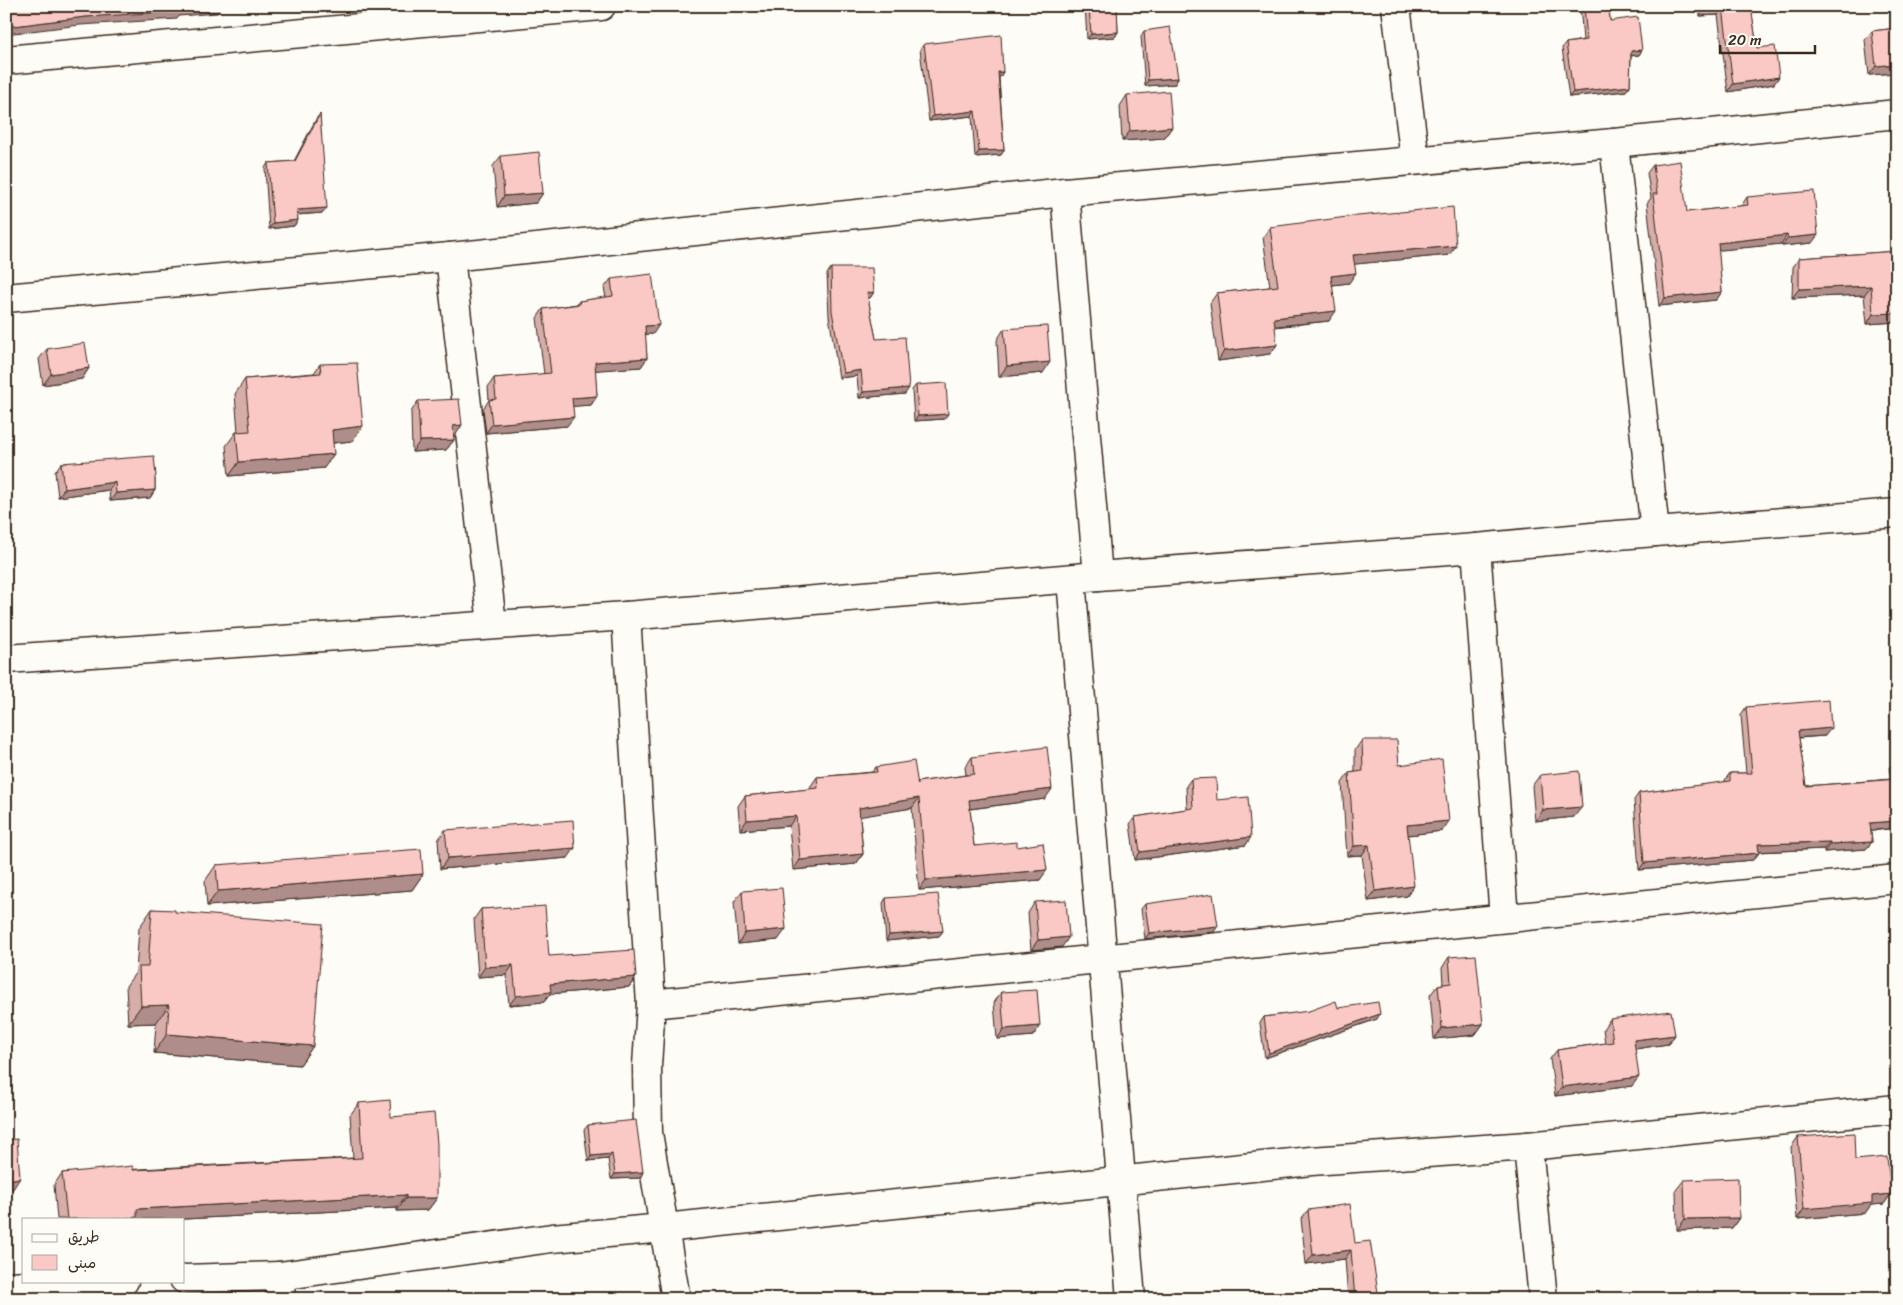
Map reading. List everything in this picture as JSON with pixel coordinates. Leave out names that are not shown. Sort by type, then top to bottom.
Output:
[{"type":"street","points":[[6,60],[443,13],[601,6]]},
{"type":"street","points":[[1396,6],[1415,160]]},
{"type":"street","points":[[6,298],[450,256],[1065,192],[1614,143],[1897,114]]},
{"type":"street","points":[[1614,143],[1655,532]]},
{"type":"street","points":[[1065,192],[1098,576]]},
{"type":"street","points":[[450,256],[492,624]]},
{"type":"street","points":[[6,658],[626,616],[1098,576],[1476,548],[1897,513]]},
{"type":"street","points":[[1476,548],[1504,918]]},
{"type":"street","points":[[1071,579],[1131,1299]]},
{"type":"street","points":[[626,616],[651,1004],[647,1066],[648,1133],[676,1299]]},
{"type":"street","points":[[651,1004],[1102,957],[1897,879]]},
{"type":"street","points":[[185,1279],[280,1287],[552,1238],[1121,1180],[1311,1162],[1528,1146],[1897,1109]]},
{"type":"street","points":[[1528,1146],[1543,1299]]},
{"type":"street","points":[[6,1286],[44,1291],[116,1282]]},
{"type":"building","points":[[6,6],[208,6],[182,8],[182,11],[85,17],[6,27]]},
{"type":"building","points":[[1089,6],[1117,6],[1118,32],[1091,34]]},
{"type":"building","points":[[1584,6],[1609,6],[1610,21],[1638,17],[1642,50],[1631,51],[1630,86],[1573,92],[1566,43],[1587,40]]},
{"type":"building","points":[[1705,6],[1751,6],[1757,48],[1775,46],[1779,77],[1733,84],[1723,8],[1705,9]]},
{"type":"building","points":[[1170,27],[1178,78],[1148,80],[1144,31]]},
{"type":"building","points":[[1897,28],[1897,64],[1876,66],[1872,31]]},
{"type":"building","points":[[1001,35],[1003,72],[998,72],[1004,150],[979,151],[975,111],[933,116],[924,44]]},
{"type":"building","points":[[1169,91],[1172,127],[1130,131],[1127,95]]},
{"type":"building","points":[[320,114],[327,208],[297,210],[298,220],[273,223],[268,163],[295,161]]},
{"type":"building","points":[[539,152],[543,193],[504,196],[501,156]]},
{"type":"building","points":[[1680,161],[1687,212],[1748,205],[1747,197],[1814,191],[1818,235],[1788,238],[1787,235],[1718,243],[1722,292],[1665,298],[1653,194],[1657,194],[1653,165]]},
{"type":"building","points":[[1453,207],[1456,246],[1353,255],[1356,273],[1331,276],[1336,311],[1274,318],[1277,345],[1224,351],[1217,293],[1278,286],[1270,227],[1347,217]]},
{"type":"building","points":[[1897,251],[1897,313],[1873,314],[1871,286],[1799,289],[1799,258]]},
{"type":"building","points":[[831,268],[872,268],[874,292],[867,293],[876,339],[905,337],[909,388],[863,392],[861,370],[843,373],[832,311]]},
{"type":"building","points":[[652,274],[659,325],[645,326],[647,358],[595,362],[597,396],[572,398],[574,417],[492,424],[489,400],[496,399],[494,378],[551,373],[543,309],[580,304],[579,301],[613,296],[611,279]]},
{"type":"building","points":[[1047,326],[1050,362],[1007,366],[1004,329]]},
{"type":"building","points":[[85,343],[89,368],[51,374],[47,349]]},
{"type":"building","points":[[357,363],[363,426],[332,430],[334,454],[239,462],[236,432],[250,431],[245,379],[321,373],[320,364]]},
{"type":"building","points":[[946,383],[948,414],[918,416],[916,385]]},
{"type":"building","points":[[459,399],[462,425],[453,426],[454,440],[420,441],[418,401]]},
{"type":"building","points":[[154,456],[155,490],[116,493],[115,482],[64,489],[61,463]]},
{"type":"building","points":[[1829,700],[1831,728],[1798,731],[1806,786],[1897,779],[1897,821],[1870,823],[1872,842],[1758,844],[1759,853],[1644,863],[1639,793],[1730,781],[1730,773],[1752,773],[1746,707]]},
{"type":"building","points":[[1362,740],[1397,740],[1399,765],[1442,759],[1449,821],[1407,825],[1414,886],[1375,891],[1369,845],[1354,846],[1349,773],[1363,771]]},
{"type":"building","points":[[1047,747],[1052,789],[969,800],[974,846],[1017,842],[1017,847],[1043,843],[1047,870],[926,880],[919,798],[859,808],[863,854],[800,860],[796,816],[747,820],[745,796],[818,788],[817,777],[877,772],[876,767],[914,761],[917,782],[974,774],[972,757]]},
{"type":"building","points":[[1579,771],[1582,807],[1543,810],[1540,775]]},
{"type":"building","points":[[1216,778],[1217,800],[1248,797],[1251,837],[1140,852],[1135,817],[1193,808],[1191,779]]},
{"type":"building","points":[[573,820],[575,848],[448,858],[445,830]]},
{"type":"building","points":[[421,849],[423,874],[218,891],[216,865]]},
{"type":"building","points":[[782,888],[786,929],[745,933],[742,891]]},
{"type":"building","points":[[938,894],[943,931],[889,935],[886,898]]},
{"type":"building","points":[[1213,894],[1218,926],[1149,933],[1145,904]]},
{"type":"building","points":[[1066,900],[1069,937],[1038,940],[1035,902]]},
{"type":"building","points":[[545,906],[549,956],[634,950],[636,977],[550,984],[551,992],[516,996],[513,965],[485,967],[481,909]]},
{"type":"building","points":[[152,909],[323,924],[313,1046],[167,1034],[169,1005],[141,1006],[139,967],[148,967]]},
{"type":"building","points":[[1476,955],[1483,1024],[1442,1028],[1438,985],[1451,983],[1449,957]]},
{"type":"building","points":[[1037,990],[1040,1026],[1004,1029],[1001,992]]},
{"type":"building","points":[[1336,1001],[1338,1008],[1378,1002],[1380,1014],[1269,1053],[1264,1017],[1309,1011]]},
{"type":"building","points":[[1671,1011],[1675,1035],[1634,1040],[1639,1077],[1562,1087],[1557,1050],[1613,1042],[1610,1019]]},
{"type":"building","points":[[390,1100],[391,1117],[434,1113],[437,1143],[437,1198],[406,1198],[406,1195],[137,1209],[137,1217],[67,1218],[62,1173],[133,1166],[133,1170],[362,1158],[359,1103]]},
{"type":"building","points":[[636,1120],[643,1172],[615,1174],[612,1154],[591,1156],[588,1125]]},
{"type":"building","points":[[1854,1133],[1855,1160],[1887,1157],[1891,1194],[1872,1196],[1872,1203],[1804,1209],[1798,1137]]},
{"type":"building","points":[[17,1139],[20,1178],[6,1180],[6,1140]]},
{"type":"building","points":[[1738,1178],[1739,1218],[1685,1219],[1684,1180]]},
{"type":"building","points":[[1350,1204],[1355,1243],[1370,1241],[1379,1299],[1355,1299],[1351,1250],[1313,1255],[1308,1210]]},
{"type":"building","points":[[487,1297],[487,1299],[470,1299]]}]
